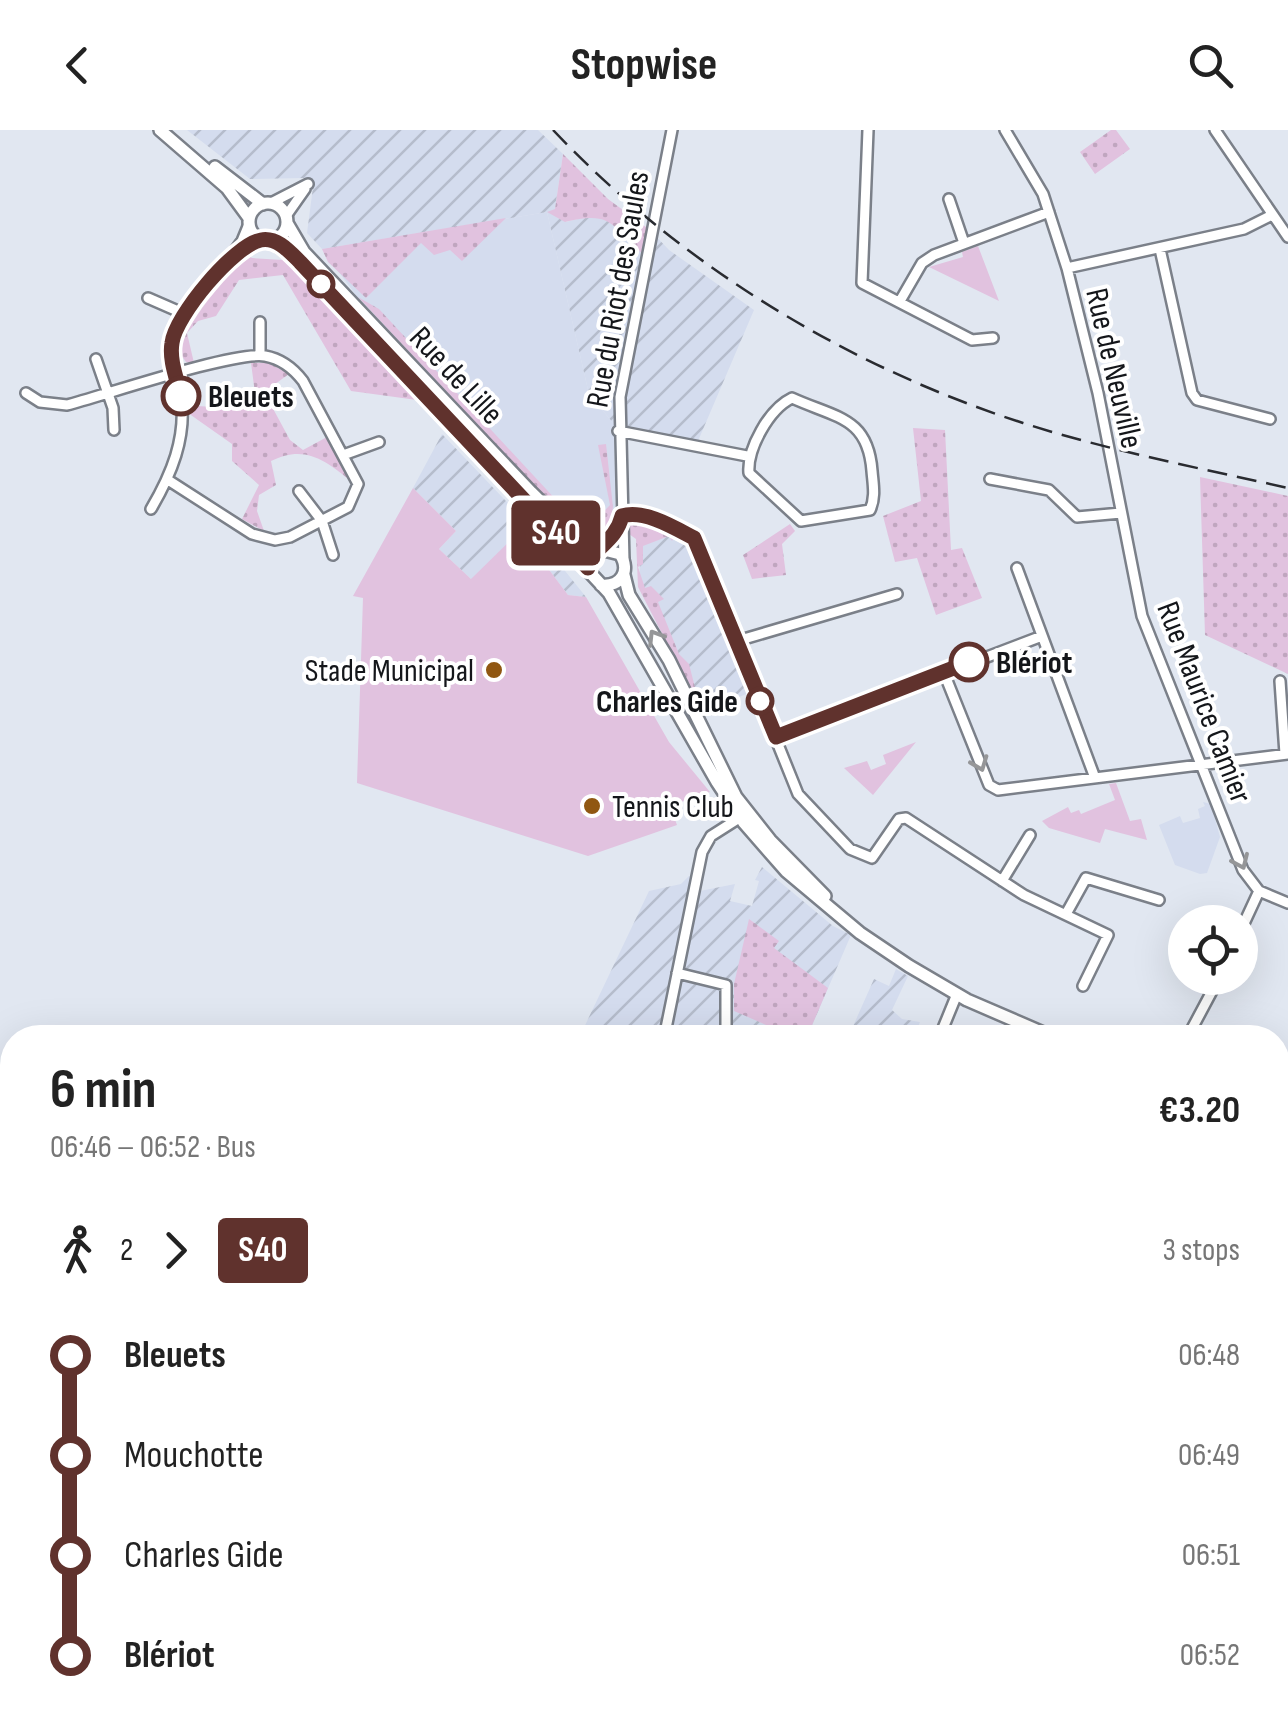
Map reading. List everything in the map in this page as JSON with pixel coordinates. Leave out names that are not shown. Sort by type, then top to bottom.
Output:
[{"type":"main road","points":[[160,130],[238,199],[249,221],[267,203],[237,186],[168,130]]},
{"type":"main road","name":"Rue de Lille","points":[[267,203],[287,219],[304,252],[500,460],[581,541],[601,549]]},
{"type":"main road","points":[[267,240],[283,234],[287,219]]},
{"type":"main road","name":"Rue de Lille","points":[[249,221],[267,240],[300,262],[588,568]]},
{"type":"main road","points":[[744,815],[669,660],[629,595],[616,551],[601,549],[590,557],[588,568],[744,815],[872,940],[957,994],[1027,1025]]},
{"type":"main road","points":[[601,585],[616,584],[624,568]]},
{"type":"street","name":"Rue du Riot des Saules","points":[[624,568],[618,431],[624,373],[672,130]]},
{"type":"street","points":[[868,130],[862,283],[972,340],[993,338]]},
{"type":"street","name":"Rue de Neuville","points":[[1005,130],[1049,212],[1067,268],[1114,479]]},
{"type":"street","points":[[1215,130],[1288,236]]},
{"type":"street","points":[[267,203],[308,184],[287,219]]},
{"type":"street","points":[[949,199],[964,244]]},
{"type":"street","points":[[900,302],[922,263],[1049,212]]},
{"type":"street","points":[[1067,268],[1244,229],[1272,215]]},
{"type":"street","points":[[150,509],[168,480],[182,422],[172,340],[249,221]]},
{"type":"street","points":[[227,260],[267,240]]},
{"type":"street","points":[[1160,250],[1192,393],[1198,400],[1270,419]]},
{"type":"street","points":[[148,298],[187,315]]},
{"type":"street","points":[[260,322],[260,355]]},
{"type":"street","points":[[26,393],[60,406],[260,355],[293,369],[358,478],[355,498],[348,507],[290,538],[267,539],[168,480]]},
{"type":"street","points":[[96,359],[110,394],[114,430]]},
{"type":"street","points":[[792,398],[861,430],[870,443],[874,500],[870,510],[801,521],[749,473],[747,456],[781,403],[792,398]]},
{"type":"street","points":[[618,431],[747,456]]},
{"type":"street","points":[[346,454],[379,442]]},
{"type":"street","points":[[990,479],[1048,490],[1077,518],[1121,513]]},
{"type":"street","name":"Rue Maurice Camier","points":[[1114,479],[1142,616],[1242,870],[1260,891]]},
{"type":"street","points":[[299,491],[322,521],[334,555]]},
{"type":"street","points":[[601,549],[616,536],[622,516],[640,514],[696,541],[798,794],[856,854],[872,858],[899,819],[906,818],[1002,881],[1108,935],[1084,986]]},
{"type":"street","points":[[1017,568],[1095,778]]},
{"type":"street","points":[[737,641],[897,594]]},
{"type":"street","points":[[776,737],[1042,636]]},
{"type":"street","points":[[944,673],[989,785],[998,790],[1287,754],[1280,681]]},
{"type":"street","points":[[667,1025],[702,852],[711,836],[744,815]]},
{"type":"street","points":[[1002,881],[1030,835]]},
{"type":"street","points":[[1066,914],[1086,878],[1159,900]]},
{"type":"street","points":[[1253,905],[1260,891],[1288,903]]},
{"type":"street","points":[[677,973],[726,985],[726,1025]]},
{"type":"street","points":[[944,1025],[957,994]]},
{"type":"street","points":[[1195,1025],[1210,995]]},
{"type":"shaded area","points":[[187,130],[538,130],[563,154],[555,209],[566,222],[593,215],[607,218],[645,255],[650,230],[669,250],[754,310],[698,441],[614,424],[589,394],[547,212],[322,249],[307,233],[313,187],[304,178],[250,179]]},
{"type":"shaded area","points":[[1116,130],[1130,149],[1095,174],[1080,152]]},
{"type":"shaded area","points":[[563,154],[608,199],[650,230],[645,256],[603,220],[565,222],[547,212],[555,209]]},
{"type":"shaded area","points":[[547,212],[589,394],[614,424],[616,531],[584,533],[571,522],[420,366],[358,298],[322,249]]},
{"type":"shaded area","points":[[506,218],[462,261],[450,250],[434,255],[421,243],[366,298],[328,262],[322,249]]},
{"type":"shaded area","points":[[978,246],[999,301],[929,267],[963,257],[962,252]]},
{"type":"shaded area","points":[[245,254],[283,260],[330,303],[417,400],[351,391],[283,275],[239,280],[216,316],[198,321],[187,333],[194,363],[186,362],[179,352],[180,339],[191,311],[211,284]]},
{"type":"shaded area","points":[[358,297],[379,309],[585,531],[610,505],[598,445],[606,444],[613,507],[609,531],[584,533],[555,508]]},
{"type":"shaded area","points":[[251,363],[269,363],[289,374],[264,392],[290,440],[303,450],[327,437],[352,482],[333,467],[304,454],[271,461],[276,485],[259,495],[257,511],[264,531],[242,519],[259,485],[232,461],[232,444],[188,413],[185,388],[190,378],[197,406],[231,408],[255,393]]},
{"type":"shaded area","points":[[913,428],[945,430],[951,550],[962,548],[982,598],[936,615],[917,558],[895,562],[883,516],[921,501]]},
{"type":"shaded area","points":[[442,434],[525,521],[586,597],[568,595],[520,531],[472,580],[439,549],[456,531],[413,488]]},
{"type":"shaded area","points":[[1200,477],[1288,496],[1288,674],[1205,635]]},
{"type":"shaded area","name":"Stade Municipal","points":[[413,488],[456,531],[439,549],[471,579],[520,531],[568,595],[586,597],[669,742],[710,792],[670,806],[677,825],[588,856],[357,783],[363,598],[353,596]]},
{"type":"shaded area","points":[[643,519],[675,535],[672,541],[669,536],[643,546],[643,564],[638,567],[645,588],[651,586],[664,599],[658,602],[679,654],[689,664],[700,707],[638,587],[636,539],[629,534],[629,525]]},
{"type":"shaded area","points":[[642,520],[695,546],[751,692],[706,711],[639,585]]},
{"type":"shaded area","points":[[790,524],[795,531],[782,544],[786,575],[752,579],[743,555]]},
{"type":"shaded area","points":[[916,742],[873,795],[844,768],[867,761],[871,770],[886,764],[883,755]]},
{"type":"shaded area","points":[[1116,783],[1130,821],[1141,819],[1147,840],[1105,829],[1100,843],[1049,828],[1042,821],[1068,807],[1071,813],[1079,810],[1081,814],[1115,800],[1109,784]]},
{"type":"shaded area","points":[[1203,802],[1211,804],[1220,837],[1207,873],[1200,874],[1175,865],[1159,825],[1180,816],[1183,823],[1200,818],[1198,809],[1205,806]]},
{"type":"shaded area","points":[[762,867],[833,926],[851,935],[812,1025],[585,1025],[649,891],[681,884],[689,876],[702,879],[700,891],[735,884],[730,901],[752,906],[759,881],[755,880]]},
{"type":"shaded area","points":[[749,919],[779,941],[774,948],[828,988],[812,1025],[766,1025],[734,1011],[734,984]]},
{"type":"shaded area","points":[[896,969],[908,976],[892,1010],[902,1019],[920,1022],[919,1025],[854,1025],[874,979],[889,986]]},
{"type":"railway","points":[[553,130],[656,225],[711,267],[830,341],[893,372],[957,400],[1056,433],[1288,488]]},
{"type":"bus line","name":"S40","points":[[181,396],[172,352],[176,329],[227,260],[262,240],[272,240],[300,262],[588,568],[590,557],[615,538],[622,516],[628,514],[640,514],[694,538],[776,737],[969,662]]},
{"type":"place","name":"Bleuets","points":[[181,396]]},
{"type":"place","name":"Blériot","points":[[969,662]]},
{"type":"place","name":"Stade Municipal","points":[[494,670]]},
{"type":"place","name":"Charles Gide","points":[[760,701]]},
{"type":"place","name":"Tennis Club","points":[[592,806]]}]
